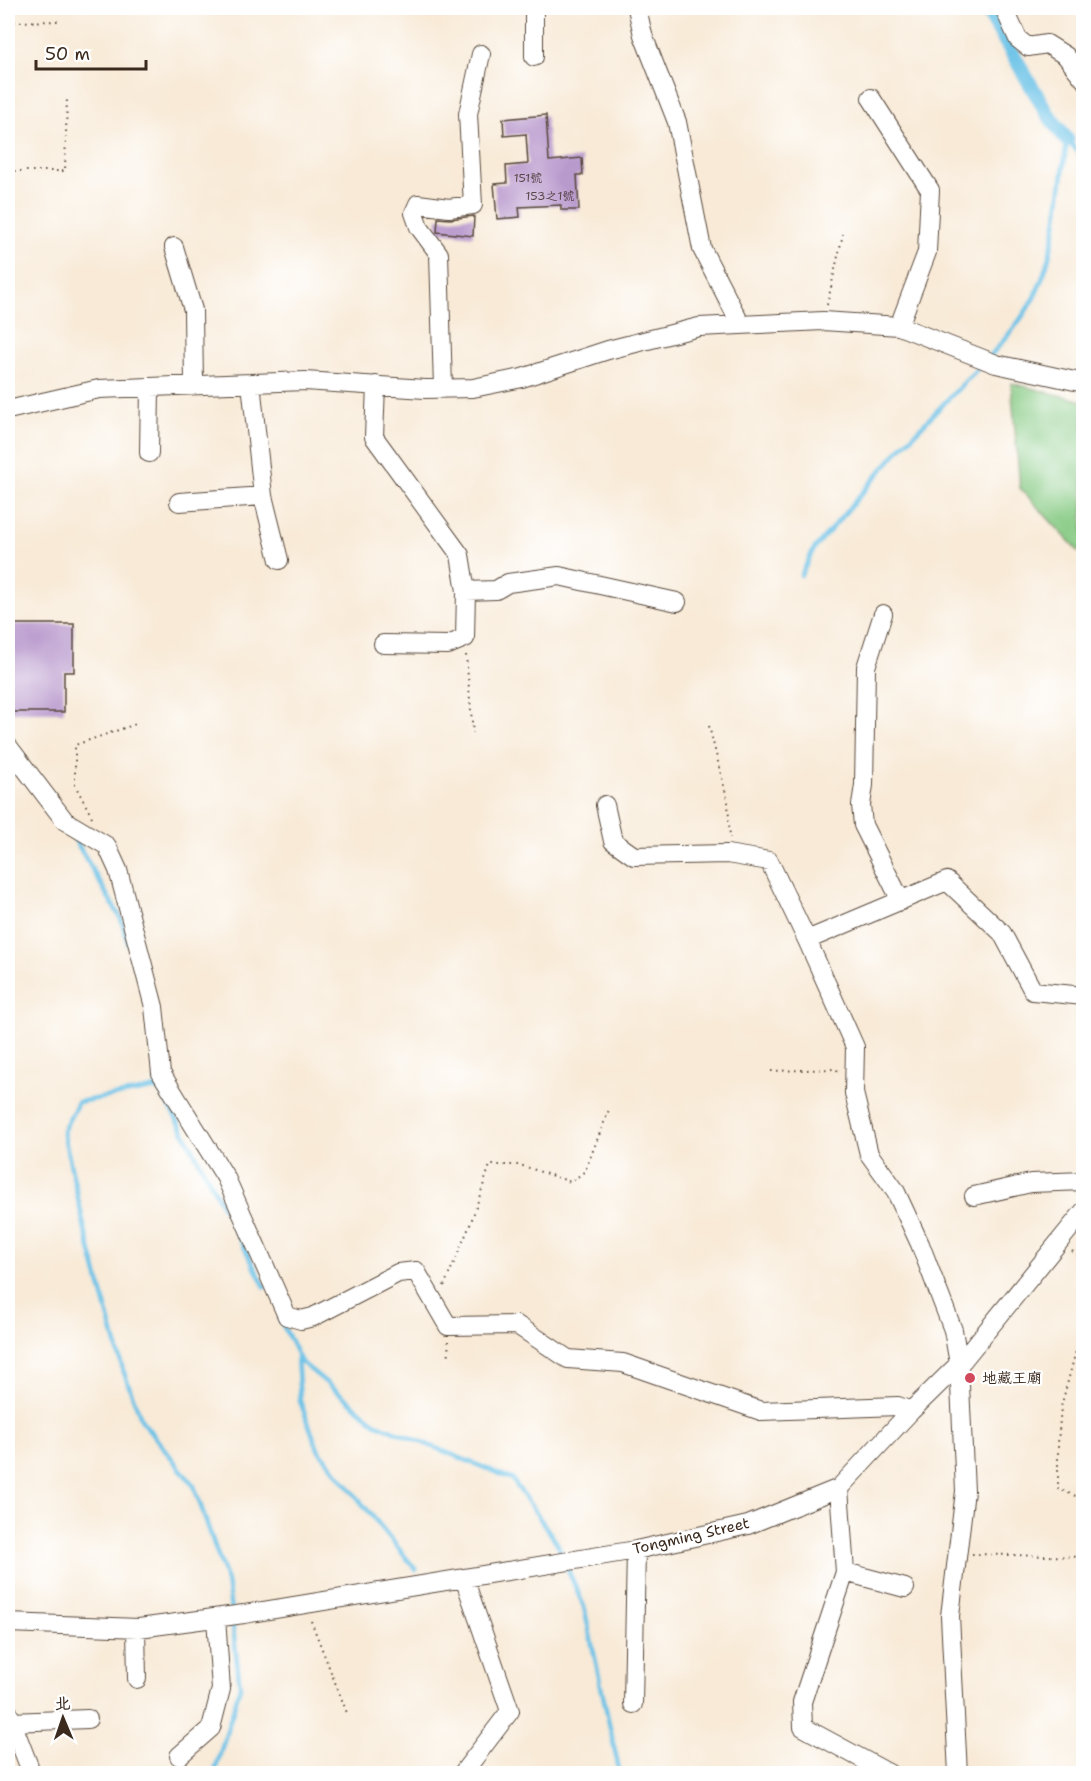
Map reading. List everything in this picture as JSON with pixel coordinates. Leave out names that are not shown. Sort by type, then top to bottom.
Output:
[{"type":"street","points":[[534,8],[534,57]]},
{"type":"street","points":[[637,8],[643,35],[677,122],[702,249],[741,325]]},
{"type":"street","points":[[1004,8],[1018,39],[1028,46],[1047,44],[1066,56],[1083,79]]},
{"type":"street","points":[[443,388],[439,254],[419,227],[414,213],[418,204],[449,208],[473,205],[468,114],[481,54]]},
{"type":"street","points":[[871,98],[930,190],[927,252],[899,326]]},
{"type":"street","points":[[174,247],[193,310],[194,386]]},
{"type":"street","points":[[8,410],[99,389],[305,381],[473,388],[522,378],[608,350],[699,327],[823,321],[899,326],[996,364],[1083,383]]},
{"type":"street","points":[[251,383],[263,496],[279,560]]},
{"type":"street","points":[[376,385],[374,437],[460,555],[466,591],[465,638],[448,645],[383,644]]},
{"type":"street","points":[[149,453],[150,388]]},
{"type":"street","points":[[179,502],[263,496]]},
{"type":"street","points":[[466,591],[496,590],[508,582],[559,576],[677,602]]},
{"type":"street","points":[[883,614],[866,667],[864,785],[861,805],[863,825],[901,901]]},
{"type":"street","points":[[8,746],[65,821],[107,846],[118,870],[154,1007],[161,1073],[226,1178],[287,1316],[301,1320],[314,1317],[398,1273],[416,1271],[448,1326],[517,1325],[568,1359],[623,1363],[761,1412],[898,1406],[910,1411]]},
{"type":"street","points":[[605,805],[613,841],[634,856],[730,854],[769,861],[855,1047],[854,1089],[869,1154],[895,1190],[920,1244],[954,1330],[959,1364],[965,1491],[950,1616],[958,1773]]},
{"type":"street","points":[[807,940],[947,881],[1002,933],[1033,991],[1083,996]]},
{"type":"street","points":[[974,1196],[1031,1183],[1083,1181]]},
{"type":"street","name":"Tongming Street","points":[[8,1623],[136,1628],[219,1618],[636,1550],[748,1525],[839,1488],[910,1411],[959,1364],[1083,1211]]},
{"type":"street","points":[[839,1488],[845,1572],[802,1702],[803,1727],[890,1773]]},
{"type":"street","points":[[633,1704],[636,1550]]},
{"type":"street","points":[[845,1572],[906,1588]]},
{"type":"street","points":[[462,1773],[510,1712],[464,1578]]},
{"type":"street","points":[[178,1756],[211,1728],[221,1689],[219,1618]]},
{"type":"street","points":[[136,1628],[137,1679]]},
{"type":"street","points":[[32,1773],[9,1717],[88,1719]]},
{"type":"path","points":[[8,22],[60,21]]},
{"type":"path","points":[[8,171],[65,171],[67,97]]},
{"type":"path","points":[[823,321],[843,234]]},
{"type":"path","points":[[465,638],[473,733]]},
{"type":"path","points":[[107,846],[75,785],[75,745],[136,724]]},
{"type":"path","points":[[709,726],[728,802],[730,854]]},
{"type":"path","points":[[771,1071],[836,1069],[854,1089]]},
{"type":"path","points":[[435,1305],[470,1225],[490,1165],[520,1165],[571,1182],[585,1171],[610,1107]]},
{"type":"path","points":[[1081,1498],[1058,1489],[1058,1443],[1061,1407],[1083,1321]]},
{"type":"path","points":[[957,1553],[1083,1557]]},
{"type":"path","points":[[305,1604],[347,1713]]},
{"type":"green space","points":[[1011,383],[1083,401],[1083,556],[1020,488]]},
{"type":"building","points":[[546,115],[549,161],[582,158],[583,175],[577,175],[579,210],[561,210],[561,205],[519,207],[520,217],[497,219],[494,184],[507,183],[506,166],[528,164],[526,134],[504,136],[503,119]]},
{"type":"building","points":[[474,216],[473,236],[437,232],[438,218]]},
{"type":"building","points":[[8,624],[74,624],[74,672],[64,672],[64,712],[10,712]]},
{"type":"waterway","points":[[986,8],[1047,113],[1067,140]]},
{"type":"waterway","points":[[1067,140],[1084,158]]},
{"type":"waterway","points":[[990,356],[1023,316],[1045,271],[1054,235],[1067,140]]},
{"type":"waterway","points":[[801,575],[814,549],[899,450],[982,364]]},
{"type":"waterway","points":[[70,831],[121,919],[128,943]]},
{"type":"waterway","points":[[156,1080],[158,1088],[179,1123],[265,1287]]},
{"type":"waterway","points":[[158,1088],[78,1102],[63,1131],[85,1230],[123,1370],[142,1421],[194,1486],[227,1582],[231,1610]]},
{"type":"waterway","points":[[280,1319],[301,1362],[377,1424],[512,1479],[557,1543],[563,1557]]},
{"type":"waterway","points":[[297,1356],[300,1401],[318,1449],[416,1570]]},
{"type":"waterway","points":[[566,1565],[584,1607],[620,1774]]},
{"type":"waterway","points":[[214,1774],[240,1687],[232,1619]]},
{"type":"place","name":"地藏王廟","points":[[970,1378]]}]
